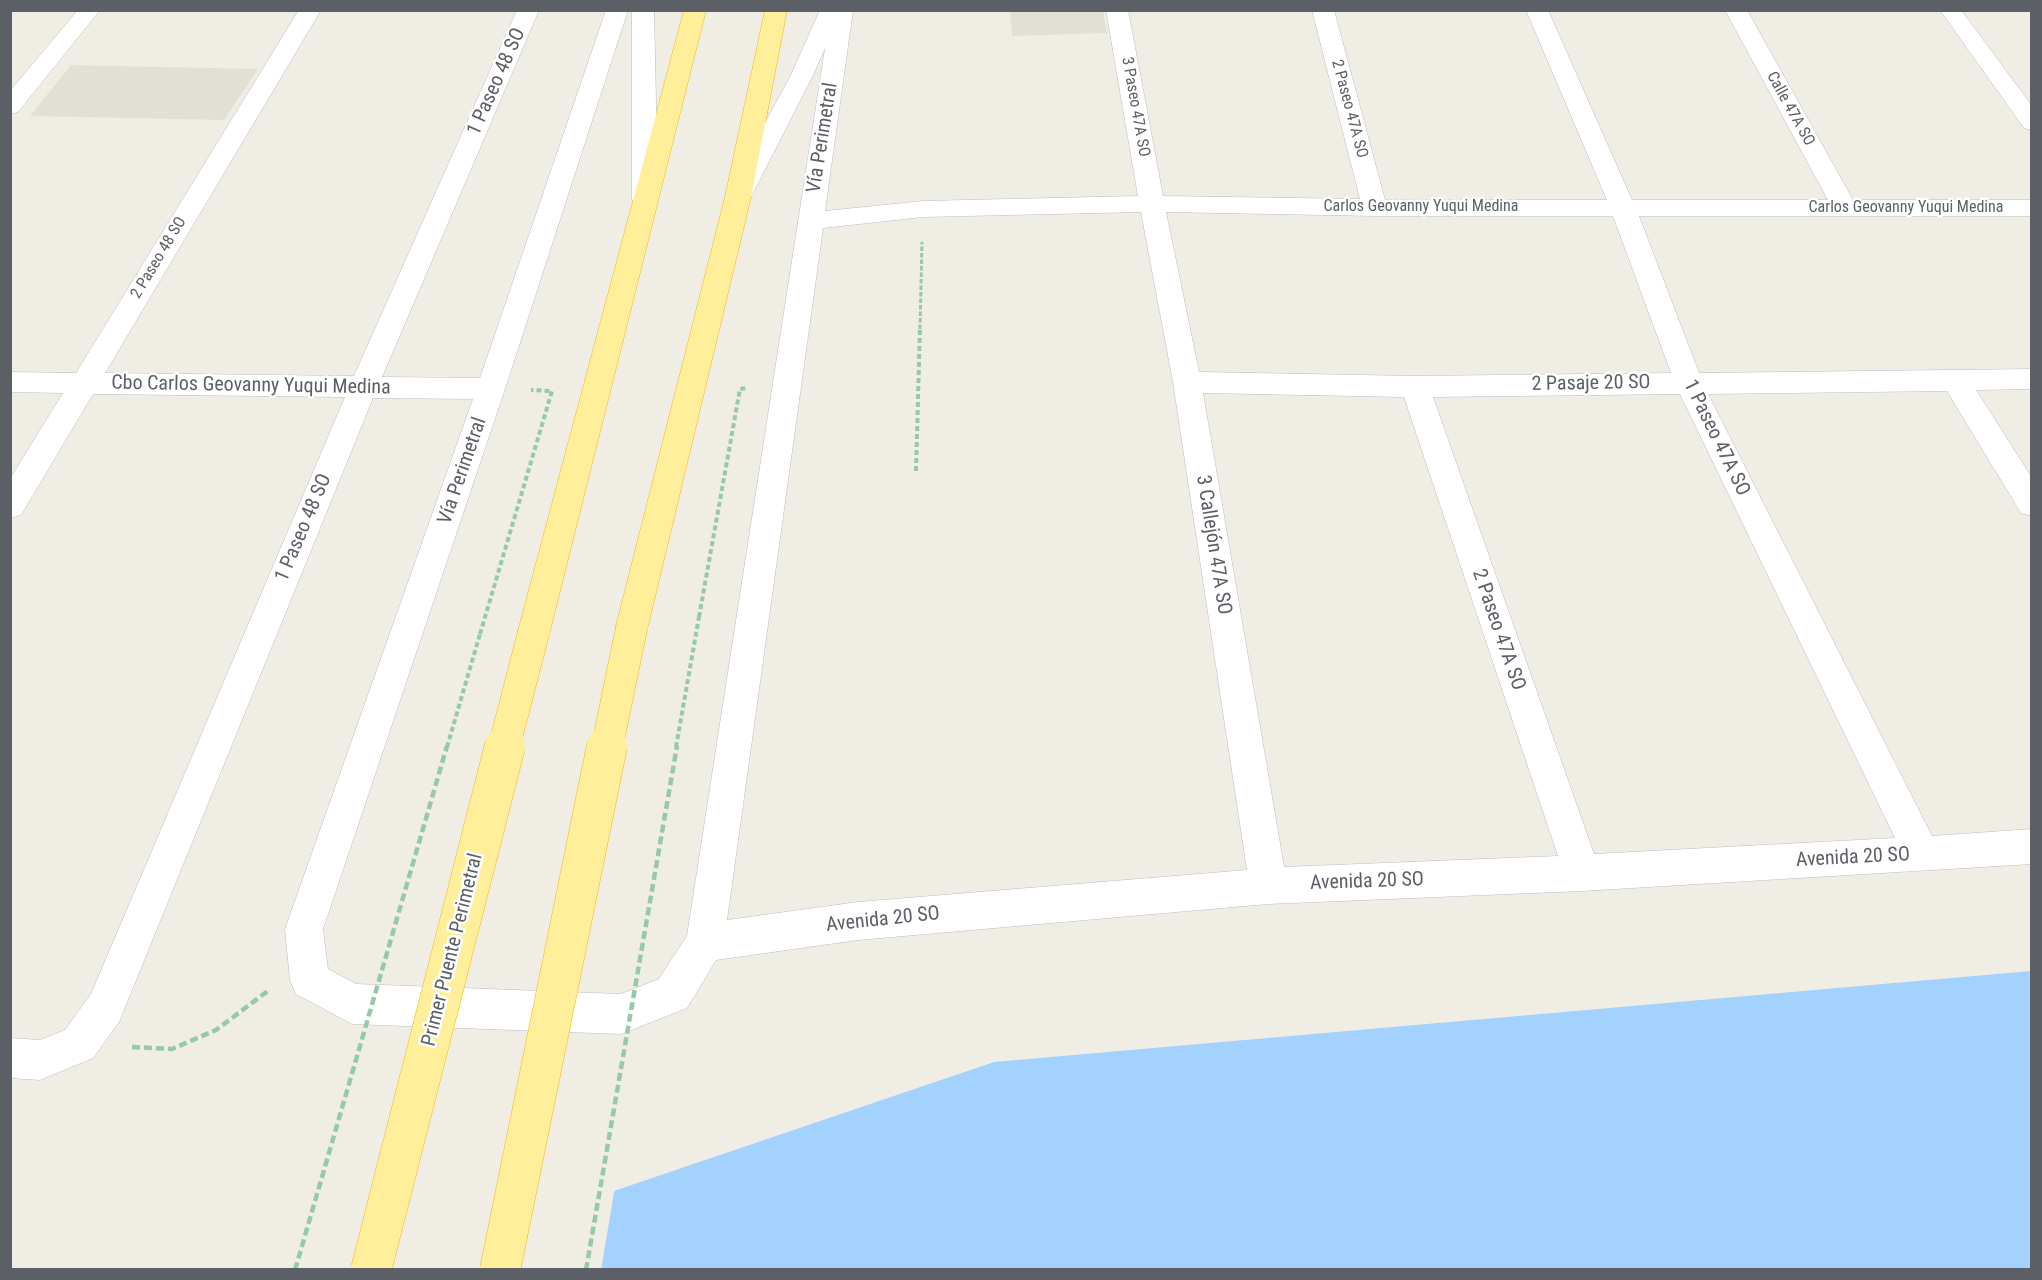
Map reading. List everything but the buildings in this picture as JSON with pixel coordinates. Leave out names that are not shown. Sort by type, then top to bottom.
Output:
[{"type":"highway","points":[[645,199],[695,10]]},
{"type":"highway","name":"Vía Perimetral","points":[[500,1269],[632,626],[738,197],[776,10]]},
{"type":"highway","name":"Primer Puente Perimetral","points":[[371,1269],[645,199]]},
{"type":"street","points":[[10,107],[90,10]]},
{"type":"street","name":"2 Paseo 48 SO","points":[[10,506],[310,10]]},
{"type":"street","name":"1 Paseo 48 SO","points":[[79,1044],[105,1008],[363,388],[528,10]]},
{"type":"street","name":"Vía Perimetral","points":[[306,945],[617,10]]},
{"type":"street","points":[[643,10],[645,199]]},
{"type":"street","name":"Vía Perimetral","points":[[738,197],[802,75],[831,10]]},
{"type":"street","name":"Vía Perimetral","points":[[705,942],[842,10]]},
{"type":"street","name":"3 Paseo 47A SO","points":[[1118,10],[1152,204]]},
{"type":"street","name":"2 Paseo 47A SO","points":[[1323,10],[1375,208]]},
{"type":"street","name":"1 Paseo 47A SO","points":[[1537,10],[1623,208],[1688,382],[1922,854]]},
{"type":"street","name":"Calle 47A SO","points":[[1736,10],[1845,208]]},
{"type":"street","points":[[1950,10],[2031,123]]},
{"type":"street","name":"Carlos Geovanny Yuqui Medina","points":[[810,221],[923,209],[1152,204],[1375,208],[2031,208]]},
{"type":"street","name":"3 Callejón 47A SO","points":[[1152,204],[1187,382],[1268,886]]},
{"type":"street","name":"2 Pasaje 20 SO","points":[[1187,382],[1415,387],[2031,379]]},
{"type":"street","points":[[1955,381],[2031,504]]},
{"type":"street","name":"Cbo Carlos Geovanny Yuqui Medina","points":[[10,382],[491,389]]},
{"type":"street","name":"2 Paseo 47A SO","points":[[1415,387],[1582,873]]},
{"type":"street","name":"Avenida 20 SO","points":[[705,942],[858,921],[1268,886],[1582,873],[2031,846]]},
{"type":"street","points":[[306,945],[310,981],[352,1004],[621,1014],[673,994],[705,942]]},
{"type":"street","points":[[10,1058],[40,1060],[79,1044]]},
{"type":"path","points":[[916,471],[923,209]]},
{"type":"path","points":[[586,1269],[740,388],[786,388]]},
{"type":"path","points":[[295,1269],[552,391],[491,389]]},
{"type":"path","points":[[79,1044],[172,1049],[216,1030],[306,945]]},
{"type":"shaded area","points":[[1010,11],[1103,11],[1107,33],[1012,36]]},
{"type":"shaded area","points":[[71,65],[258,69],[224,120],[30,116]]},
{"type":"water","points":[[2031,971],[2031,1269],[381,1270],[994,1062]]},
{"type":"pier","points":[[615,1187],[601,1270],[378,1270],[380,1267]]}]
